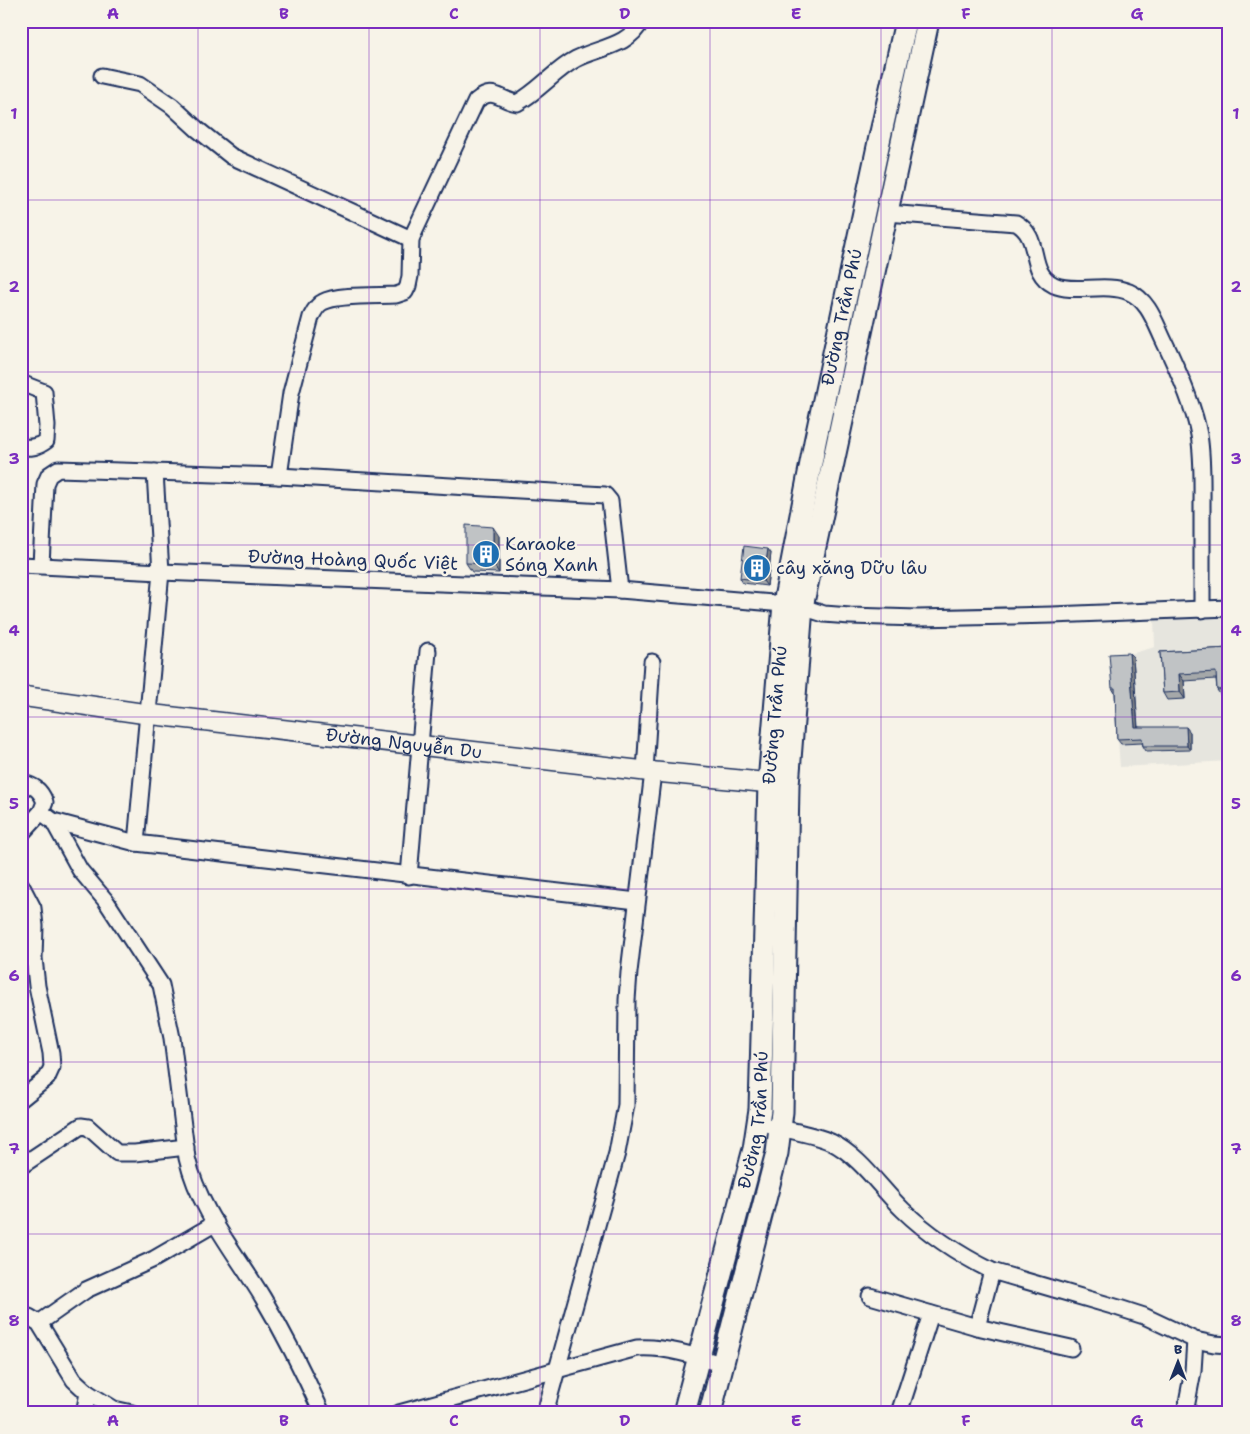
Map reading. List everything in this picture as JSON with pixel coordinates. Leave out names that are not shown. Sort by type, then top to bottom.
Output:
[{"type":"main road","name":"Đường Trần Phú","points":[[684,1413],[754,1149],[762,1069],[778,784],[793,605],[815,442],[906,21]]},
{"type":"main road","name":"Đường Trần Phú","points":[[793,605],[887,213],[928,21]]},
{"type":"main road","name":"Đường Trần Phú","points":[[710,1413],[777,1153],[782,1112],[778,784]]},
{"type":"street","points":[[279,476],[291,393],[311,317],[315,309],[322,302],[334,298],[396,295],[405,292],[410,276],[411,239],[476,101],[484,94],[492,93],[517,103],[576,59],[610,47],[637,29],[642,21]]},
{"type":"street","points":[[102,76],[140,84],[172,106],[231,156],[411,239]]},
{"type":"street","points":[[887,213],[1016,223],[1024,227],[1031,236],[1037,268],[1054,285],[1066,288],[1108,288],[1128,292],[1142,301],[1149,309],[1174,363],[1199,434],[1202,479],[1202,610]]},
{"type":"street","points":[[21,383],[44,392],[47,426],[46,441],[30,448],[21,447]]},
{"type":"street","points":[[41,565],[45,484],[49,475],[58,469],[279,476],[605,495],[610,501],[620,590]]},
{"type":"street","points":[[136,844],[161,572],[155,472]]},
{"type":"street","name":"Đường Hoàng Quốc Việt","points":[[21,565],[620,590],[793,605],[833,615],[918,618],[1229,608]]},
{"type":"street","points":[[409,876],[428,651]]},
{"type":"street","points":[[545,1413],[623,1128],[626,1105],[627,1000],[649,771],[652,662]]},
{"type":"street","name":"Đường Nguyễn Du","points":[[21,696],[147,714],[778,784]]},
{"type":"street","points":[[21,782],[33,786],[41,792],[47,816],[80,870],[106,901],[161,985],[172,1038],[192,1178],[216,1223],[263,1297],[293,1350],[322,1413]]},
{"type":"street","points":[[47,816],[136,844],[637,901]]},
{"type":"street","points":[[21,834],[47,816]]},
{"type":"street","points":[[21,885],[33,908],[35,926],[28,958],[37,986],[51,1053],[52,1067],[48,1078],[21,1099]]},
{"type":"street","points":[[758,1122],[821,1139],[844,1150],[927,1232],[992,1271],[1144,1316],[1195,1340],[1229,1345]]},
{"type":"street","points":[[21,1166],[81,1126],[88,1127],[117,1153],[135,1153],[186,1146]]},
{"type":"street","points":[[39,1323],[86,1290],[154,1259],[216,1223]]},
{"type":"street","points":[[977,1327],[992,1271]]},
{"type":"street","points":[[870,1296],[977,1327],[1071,1348]]},
{"type":"street","points":[[900,1413],[931,1314]]},
{"type":"street","points":[[21,1315],[39,1323],[74,1380],[88,1393],[114,1409],[132,1413]]},
{"type":"street","points":[[1186,1413],[1194,1371],[1195,1340]]},
{"type":"street","points":[[399,1413],[637,1348],[648,1348],[698,1357],[723,1365]]},
{"type":"street","points":[[84,1413],[88,1393]]},
{"type":"shaded area","points":[[1229,615],[1229,761],[1120,767],[1112,659],[1155,647],[1154,618]]},
{"type":"building","points":[[466,525],[493,527],[493,564],[466,563]]},
{"type":"building","name":"cây xăng Dữu lâu","points":[[744,546],[768,549],[763,581],[740,578]]},
{"type":"building","points":[[1229,648],[1229,689],[1217,690],[1216,672],[1179,674],[1180,692],[1163,693],[1160,652]]},
{"type":"building","points":[[1129,653],[1135,727],[1186,727],[1187,746],[1143,746],[1142,738],[1117,739],[1115,688],[1112,688],[1109,654]]},
{"type":"place","name":"Karaoke Sóng Xanh","points":[[486,554]]},
{"type":"place","name":"cây xăng Dữu lâu","points":[[757,568]]}]
